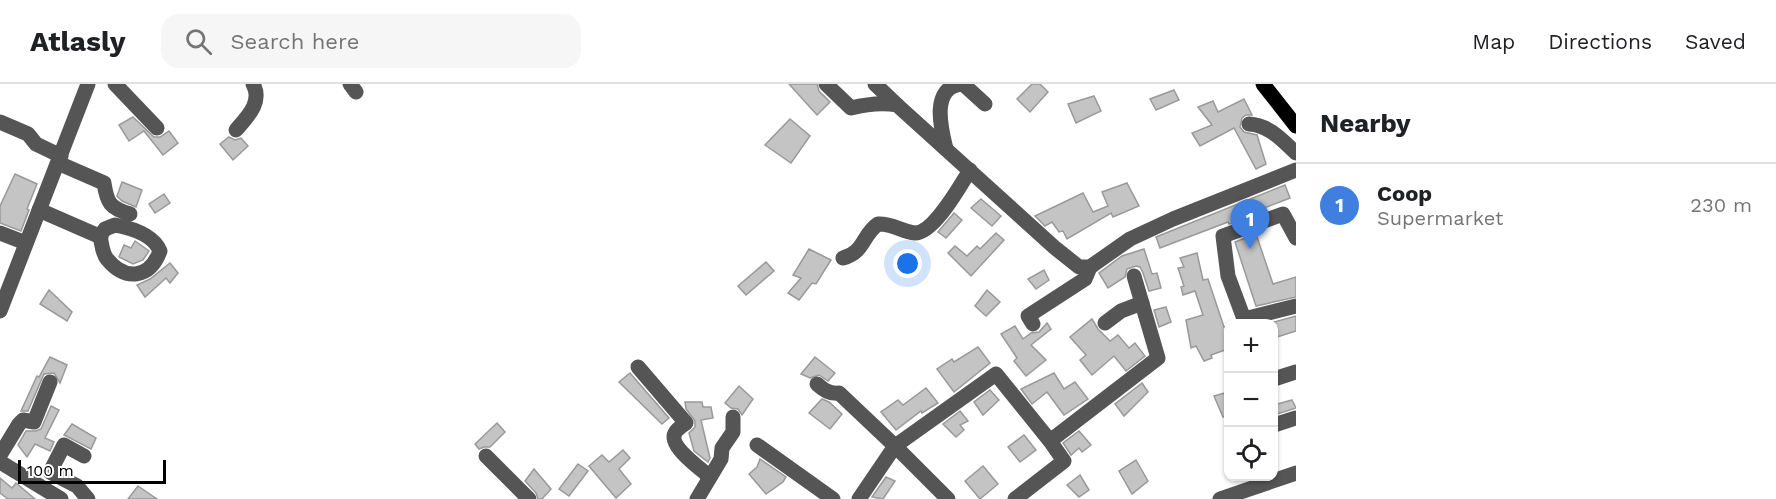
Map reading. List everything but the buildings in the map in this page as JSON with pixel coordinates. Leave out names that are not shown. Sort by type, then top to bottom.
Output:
[{"type":"main road","points":[[1263,84],[1296,126]]},
{"type":"street","points":[[0,311],[6,279],[26,243],[88,84]]},
{"type":"street","points":[[115,84],[157,128]]},
{"type":"street","points":[[236,130],[254,108],[256,98],[253,84]]},
{"type":"street","points":[[826,84],[851,108],[866,104],[897,105]]},
{"type":"street","points":[[875,84],[1054,247],[1079,267],[1090,267]]},
{"type":"street","points":[[946,149],[940,128],[939,111],[950,88],[956,84],[963,84],[985,104]]},
{"type":"street","points":[[0,122],[28,134],[36,144],[59,159],[104,183],[110,205],[130,214]]},
{"type":"street","points":[[1250,124],[1260,125],[1270,130],[1296,153]]},
{"type":"street","points":[[843,258],[854,255],[873,227],[878,224],[891,225],[913,233],[926,230],[949,203],[970,170]]},
{"type":"street","points":[[1033,324],[1028,316],[1085,279],[1090,267],[1130,239],[1173,219],[1296,170]]},
{"type":"street","points":[[39,210],[101,237]]},
{"type":"street","points":[[1296,238],[1283,214],[1223,236],[1228,276],[1244,320],[1296,306]]},
{"type":"street","points":[[0,233],[26,243]]},
{"type":"street","points":[[1050,441],[1158,358],[1134,276]]},
{"type":"street","points":[[1106,323],[1121,311],[1142,303]]},
{"type":"street","points":[[638,368],[686,423],[675,433],[674,439],[677,447],[710,477]]},
{"type":"street","points":[[1278,378],[1296,372]]},
{"type":"street","points":[[859,499],[895,446],[996,374],[1064,461],[1022,497]]},
{"type":"street","points":[[0,455],[23,420],[34,422],[50,381]]},
{"type":"street","points":[[817,384],[825,391],[839,393],[848,400],[948,499]]},
{"type":"street","points":[[697,499],[721,459],[722,448],[733,432],[733,417]]},
{"type":"street","points":[[1278,424],[1296,418]]},
{"type":"street","points":[[84,456],[64,445],[50,472],[77,486],[88,499]]},
{"type":"street","points":[[757,445],[833,499]]},
{"type":"street","points":[[486,456],[529,499]]},
{"type":"street","points":[[0,462],[62,499]]},
{"type":"street","points":[[1220,499],[1296,473]]},
{"type":"place","name":"Coop","points":[[1250,249]]}]
